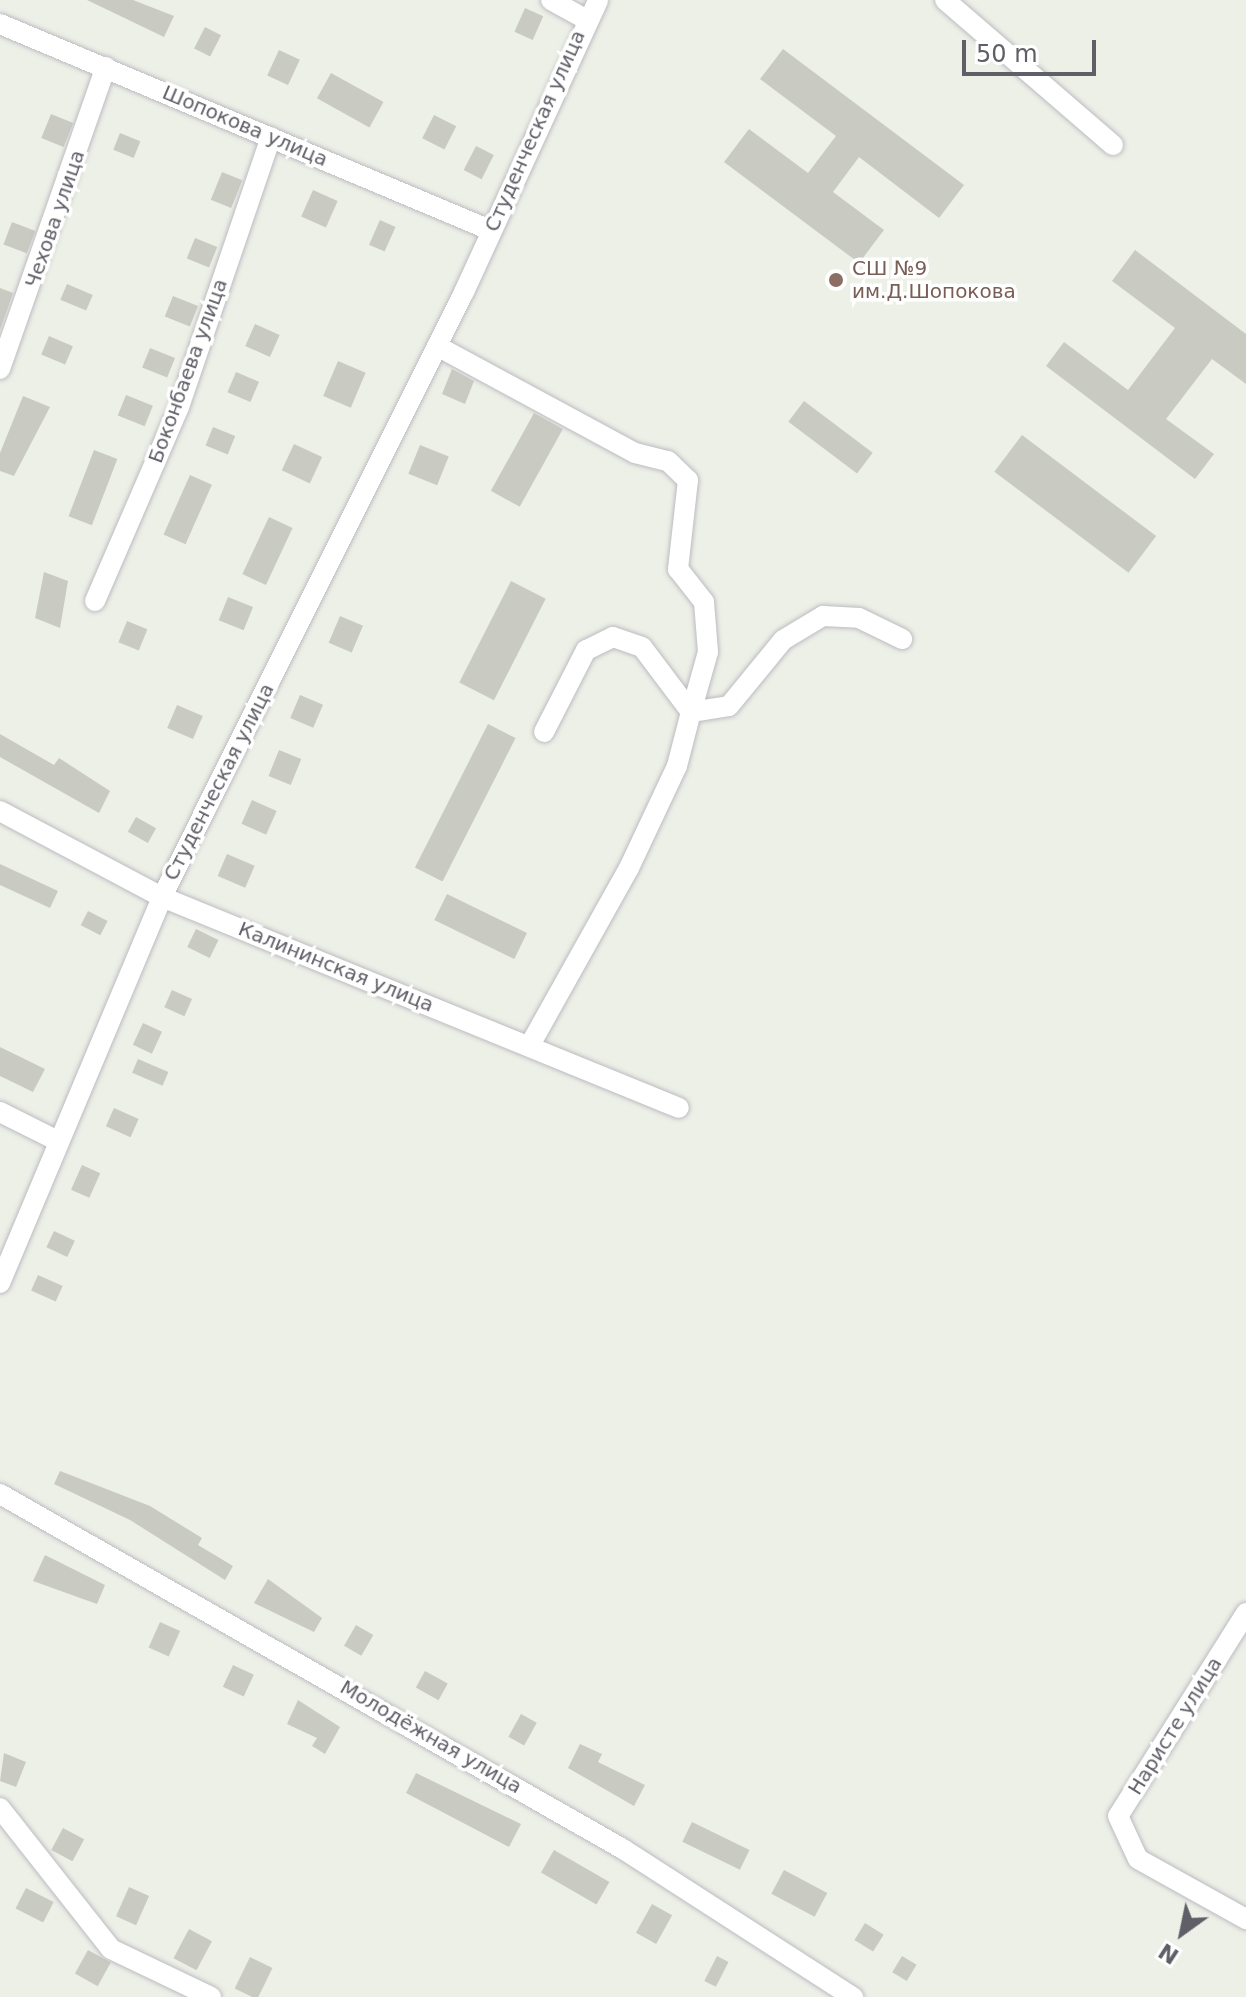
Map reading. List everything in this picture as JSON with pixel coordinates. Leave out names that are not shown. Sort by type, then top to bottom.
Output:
[{"type":"street","points":[[551,0],[585,19]]},
{"type":"street","name":"Студенческая улица","points":[[0,1283],[162,897],[464,292],[585,19],[598,0]]},
{"type":"street","points":[[945,0],[1113,145]]},
{"type":"street","name":"Шопокова улица","points":[[0,24],[490,230]]},
{"type":"street","name":"Чехова улица","points":[[0,369],[106,67]]},
{"type":"street","name":"Боконбаева улица","points":[[95,601],[179,407],[271,137]]},
{"type":"street","points":[[437,346],[635,453],[668,461],[688,480],[678,569],[704,602],[708,652],[677,766],[629,868],[530,1045]]},
{"type":"street","points":[[691,712],[729,706],[783,640],[823,616],[859,618],[902,639]]},
{"type":"street","points":[[544,732],[586,650],[613,637],[642,647],[691,712]]},
{"type":"street","name":"Калининская улица","points":[[0,811],[162,897],[679,1108]]},
{"type":"street","points":[[0,1112],[58,1141]]},
{"type":"street","name":"Молодёжная улица","points":[[0,1494],[610,1842],[853,1997]]},
{"type":"street","name":"Наристе улица","points":[[1243,1626],[1118,1816],[1138,1859],[1246,1919]]},
{"type":"street","points":[[0,1808],[111,1949],[211,1997]]},
{"type":"building","points":[[87,0],[133,0],[174,16],[164,37]]},
{"type":"building","points":[[525,8],[543,16],[533,40],[514,32]]},
{"type":"building","points":[[205,27],[221,35],[210,57],[194,48]]},
{"type":"building","points":[[783,49],[964,185],[939,218],[859,157],[833,192],[884,230],[859,263],[724,162],[749,129],[808,173],[836,136],[760,79]]},
{"type":"building","points":[[279,50],[300,60],[288,85],[267,75]]},
{"type":"building","points":[[331,73],[383,102],[369,127],[317,98]]},
{"type":"building","points":[[51,114],[73,123],[64,147],[41,138]]},
{"type":"building","points":[[434,115],[456,126],[444,150],[422,138]]},
{"type":"building","points":[[120,133],[140,141],[134,158],[113,150]]},
{"type":"building","points":[[476,146],[494,155],[482,179],[464,170]]},
{"type":"building","points":[[222,172],[242,180],[231,208],[211,200]]},
{"type":"building","points":[[313,190],[338,201],[326,227],[301,216]]},
{"type":"building","points":[[380,220],[396,227],[385,252],[369,245]]},
{"type":"building","points":[[12,222],[35,231],[27,253],[3,244]]},
{"type":"building","points":[[195,238],[217,247],[209,267],[187,258]]},
{"type":"building","points":[[1135,250],[1246,334],[1246,384],[1212,359],[1166,419],[1214,454],[1195,479],[1046,366],[1064,342],[1128,390],[1175,328],[1112,281]]},
{"type":"building","points":[[67,284],[93,295],[86,311],[60,300]]},
{"type":"building","points":[[0,288],[13,293],[0,330]]},
{"type":"building","points":[[173,296],[198,306],[190,327],[165,316]]},
{"type":"building","points":[[255,324],[280,335],[270,357],[245,346]]},
{"type":"building","points":[[49,336],[73,346],[65,365],[41,354]]},
{"type":"building","points":[[150,348],[175,358],[167,378],[142,367]]},
{"type":"building","points":[[338,361],[366,373],[351,408],[323,396]]},
{"type":"building","points":[[452,369],[474,381],[465,404],[442,394]]},
{"type":"building","points":[[236,372],[259,382],[250,402],[227,392]]},
{"type":"building","points":[[126,395],[153,406],[145,426],[118,415]]},
{"type":"building","points":[[23,396],[50,407],[14,476],[0,471],[0,453]]},
{"type":"building","points":[[804,401],[873,453],[857,474],[788,422]]},
{"type":"building","points":[[534,413],[563,429],[520,507],[491,491]]},
{"type":"building","points":[[213,427],[235,436],[228,455],[206,446]]},
{"type":"building","points":[[1022,435],[1156,536],[1128,573],[994,472]]},
{"type":"building","points":[[294,444],[322,457],[310,483],[282,470]]},
{"type":"building","points":[[420,445],[449,457],[437,485],[408,474]]},
{"type":"building","points":[[94,450],[117,459],[92,525],[69,516]]},
{"type":"building","points":[[190,475],[212,485],[185,544],[164,534]]},
{"type":"building","points":[[269,517],[293,528],[266,585],[242,574]]},
{"type":"building","points":[[44,572],[68,581],[60,628],[35,618]]},
{"type":"building","points":[[511,581],[546,599],[494,700],[459,683]]},
{"type":"building","points":[[228,597],[253,607],[244,630],[219,620]]},
{"type":"building","points":[[340,616],[363,626],[352,652],[329,643]]},
{"type":"building","points":[[127,621],[147,629],[139,651],[118,642]]},
{"type":"building","points":[[300,695],[323,705],[313,728],[290,718]]},
{"type":"building","points":[[177,705],[203,716],[193,739],[167,728]]},
{"type":"building","points":[[488,724],[516,738],[443,882],[415,867]]},
{"type":"building","points":[[0,734],[54,765],[59,758],[110,791],[99,813],[0,757]]},
{"type":"building","points":[[279,750],[301,759],[291,785],[269,776]]},
{"type":"building","points":[[252,800],[277,811],[266,835],[241,824]]},
{"type":"building","points":[[136,817],[156,828],[148,843],[128,832]]},
{"type":"building","points":[[227,854],[255,866],[245,888],[218,876]]},
{"type":"building","points":[[0,864],[58,891],[50,908],[0,885]]},
{"type":"building","points":[[447,894],[527,933],[514,959],[434,920]]},
{"type":"building","points":[[88,911],[108,921],[100,935],[81,925]]},
{"type":"building","points":[[196,929],[218,940],[210,958],[187,947]]},
{"type":"building","points":[[172,990],[192,999],[184,1016],[164,1007]]},
{"type":"building","points":[[143,1023],[162,1032],[152,1054],[133,1045]]},
{"type":"building","points":[[0,1047],[45,1069],[33,1092],[0,1076]]},
{"type":"building","points":[[138,1059],[168,1072],[163,1086],[132,1073]]},
{"type":"building","points":[[114,1108],[139,1119],[131,1137],[106,1126]]},
{"type":"building","points":[[82,1165],[100,1173],[89,1198],[71,1190]]},
{"type":"building","points":[[54,1231],[75,1241],[67,1257],[46,1247]]},
{"type":"building","points":[[38,1275],[63,1286],[56,1302],[31,1291]]},
{"type":"building","points":[[60,1471],[150,1506],[202,1538],[198,1545],[233,1566],[225,1580],[130,1520],[54,1484]]},
{"type":"building","points":[[45,1555],[105,1585],[97,1604],[33,1581]]},
{"type":"building","points":[[268,1579],[322,1618],[314,1632],[254,1603]]},
{"type":"building","points":[[160,1622],[180,1631],[169,1657],[149,1648]]},
{"type":"building","points":[[356,1625],[373,1635],[361,1656],[344,1646]]},
{"type":"building","points":[[233,1665],[254,1675],[244,1696],[223,1687]]},
{"type":"building","points":[[425,1671],[448,1684],[439,1700],[416,1688]]},
{"type":"building","points":[[298,1700],[340,1727],[325,1754],[312,1746],[317,1738],[287,1724]]},
{"type":"building","points":[[521,1714],[537,1723],[524,1745],[508,1737]]},
{"type":"building","points":[[580,1744],[602,1754],[598,1762],[645,1785],[634,1806],[568,1768]]},
{"type":"building","points":[[4,1753],[26,1762],[16,1787],[0,1781]]},
{"type":"building","points":[[416,1773],[521,1824],[509,1847],[406,1793]]},
{"type":"building","points":[[692,1822],[750,1850],[740,1870],[682,1842]]},
{"type":"building","points":[[63,1828],[84,1839],[72,1861],[51,1850]]},
{"type":"building","points":[[554,1850],[609,1882],[596,1905],[541,1873]]},
{"type":"building","points":[[784,1870],[827,1893],[815,1917],[771,1894]]},
{"type":"building","points":[[129,1887],[149,1896],[136,1925],[116,1916]]},
{"type":"building","points":[[26,1888],[54,1902],[43,1923],[16,1908]]},
{"type":"building","points":[[652,1904],[672,1915],[656,1944],[636,1933]]},
{"type":"building","points":[[865,1923],[884,1935],[873,1952],[854,1940]]},
{"type":"building","points":[[189,1929],[212,1941],[196,1970],[174,1958]]},
{"type":"building","points":[[88,1950],[111,1963],[98,1986],[75,1974]]},
{"type":"building","points":[[717,1956],[729,1962],[716,1987],[704,1981]]},
{"type":"building","points":[[902,1956],[917,1965],[907,1981],[892,1972]]},
{"type":"building","points":[[250,1957],[272,1968],[258,1997],[235,1988]]},
{"type":"place","name":"СШ №9 им.Д.Шопокова","points":[[836,280]]}]
